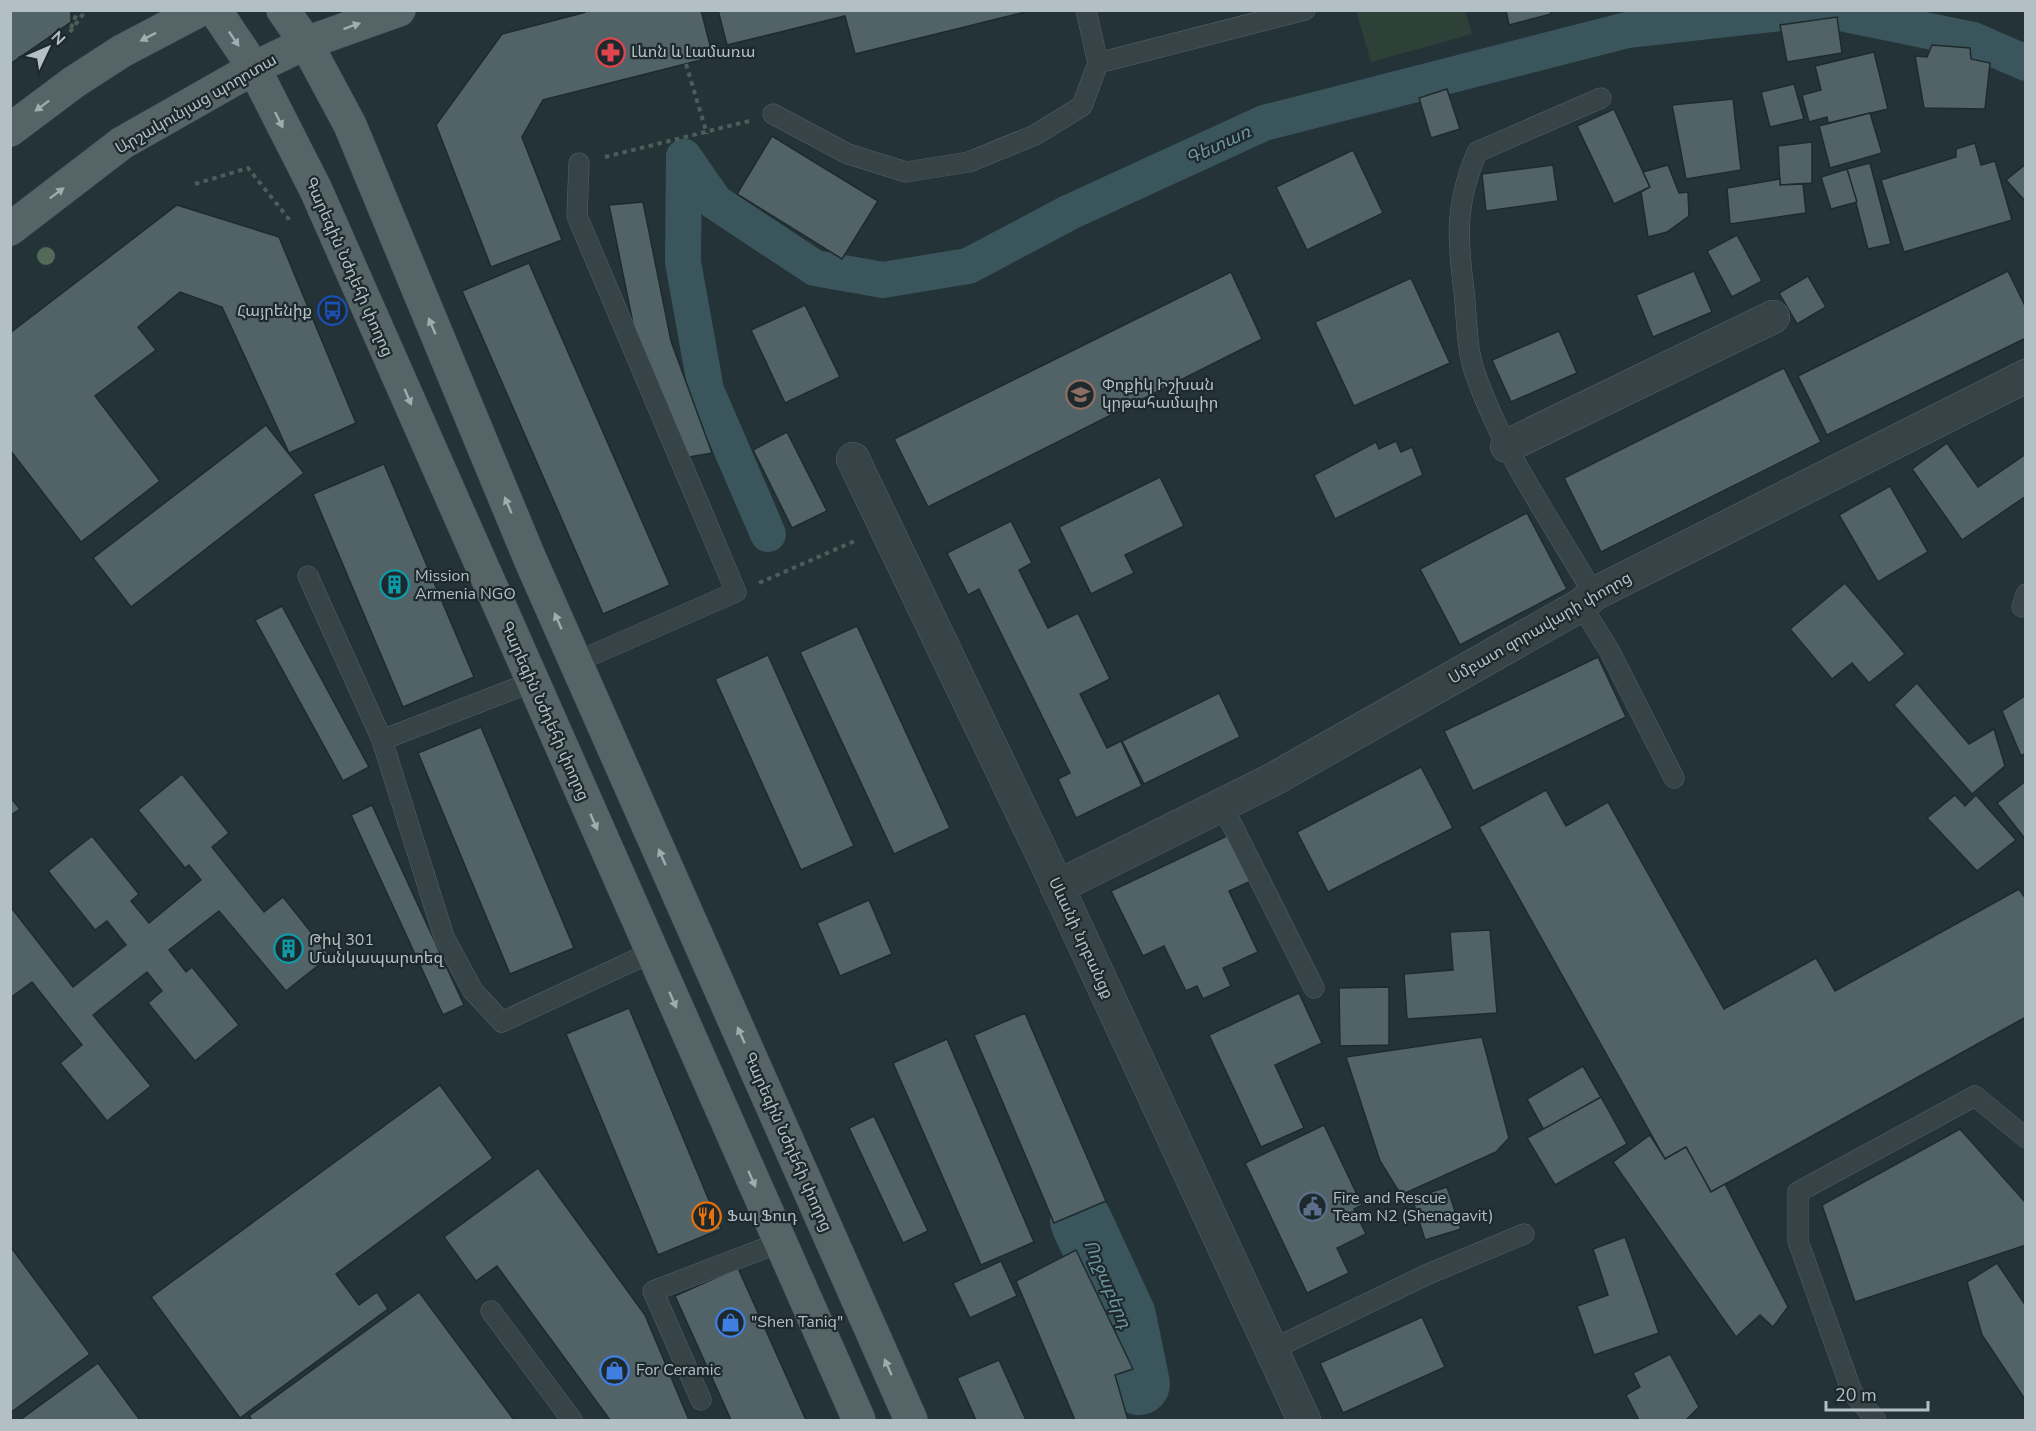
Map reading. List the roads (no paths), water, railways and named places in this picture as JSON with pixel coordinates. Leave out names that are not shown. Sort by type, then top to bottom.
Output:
[{"type":"main road","points":[[10,130],[74,82],[122,51],[200,10]]},
{"type":"main road","name":"Գարեգին Նժդեհի փողոց","points":[[215,10],[254,68],[321,200],[860,1420]]},
{"type":"main road","name":"Գարեգին Նժդեհի փողոց","points":[[284,10],[306,43],[350,125],[416,287],[576,662],[911,1420]]},
{"type":"main road","name":"Արշակունյաց պողոտա","points":[[10,229],[122,143],[254,68],[306,43],[399,10]]},
{"type":"street","points":[[1507,446],[1773,317]]},
{"type":"street","name":"Սմբատ զորավարի փողոց","points":[[1057,887],[1272,780],[1588,600],[2025,376]]},
{"type":"street","name":"Սևանի նրբանցք","points":[[853,459],[1057,887],[1304,1420]]},
{"type":"lane","points":[[773,114],[848,154],[906,172],[969,162],[1035,135],[1082,106],[1098,63],[1086,10]]},
{"type":"lane","points":[[1098,63],[1305,10]]},
{"type":"lane","points":[[1601,98],[1477,152],[1467,177],[1458,217],[1459,245],[1474,371],[1507,446],[1588,600],[1609,650],[1674,778]]},
{"type":"lane","points":[[576,662],[736,592],[577,216],[579,163]]},
{"type":"lane","points":[[308,576],[382,740],[444,937],[473,991],[502,1022],[652,952]]},
{"type":"lane","points":[[382,740],[532,682]]},
{"type":"lane","points":[[1222,805],[1314,988]]},
{"type":"lane","points":[[1876,1420],[1852,1392],[1798,1241],[1798,1192],[1975,1096],[2025,1138]]},
{"type":"lane","points":[[1273,1349],[1426,1275],[1524,1234]]},
{"type":"lane","points":[[701,1400],[654,1291],[780,1242]]},
{"type":"lane","points":[[491,1311],[572,1420]]},
{"type":"waterway","name":"Գետառ","points":[[684,157],[715,202],[815,268],[883,280],[968,266],[1070,212],[1264,123],[1627,30],[1808,10]]},
{"type":"waterway","name":"Գետառ","points":[[1826,10],[1973,40],[2026,63]]},
{"type":"waterway","points":[[684,157],[683,262],[706,390],[768,534]]},
{"type":"waterway","name":"Ողջաբերդ","points":[[1081,1221],[1125,1316],[1139,1384]]},
{"type":"place","name":"Լևոն և Լամառա","points":[[610,52]]},
{"type":"place","name":"Հայրենիք","points":[[333,311]]},
{"type":"place","name":"Փոքիկ Իշխան կրթահամալիր","points":[[1081,394]]},
{"type":"place","name":"Mission Armenia NGO","points":[[394,585]]},
{"type":"place","name":"Թիվ 301 Մանկապարտեզ","points":[[288,949]]},
{"type":"place","name":"Fire and Rescue Team N2 (Shenagavit)","points":[[1312,1207]]},
{"type":"place","name":"Ֆալ Ֆուդ","points":[[706,1216]]},
{"type":"place","name":"\"Shen Taniq\"","points":[[730,1322]]},
{"type":"place","name":"For Ceramic","points":[[615,1370]]}]
